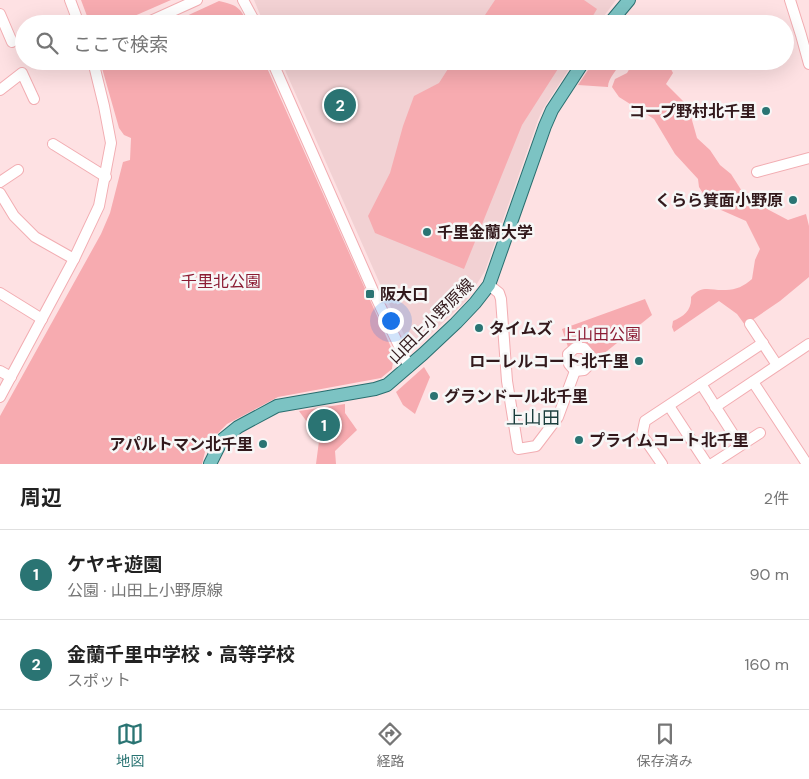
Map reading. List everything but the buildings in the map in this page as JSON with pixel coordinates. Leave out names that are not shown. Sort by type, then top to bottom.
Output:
[{"type":"main road","points":[[616,15],[628,0]]},
{"type":"main road","name":"山田上小野原線","points":[[210,464],[222,440],[238,427],[277,406],[375,389],[387,385],[456,323],[475,303],[489,285],[552,110],[578,70]]},
{"type":"street","points":[[70,0],[76,15]]},
{"type":"street","points":[[164,15],[197,0]]},
{"type":"street","points":[[243,0],[251,15]]},
{"type":"street","points":[[790,0],[807,49],[809,64]]},
{"type":"street","points":[[0,14],[12,42]]},
{"type":"street","points":[[0,397],[74,259],[100,206],[110,143],[95,70]]},
{"type":"street","points":[[276,70],[374,292],[409,366]]},
{"type":"street","points":[[0,90],[22,73],[34,99]]},
{"type":"street","points":[[52,144],[106,177]]},
{"type":"street","points":[[757,172],[809,158]]},
{"type":"street","points":[[0,182],[18,170]]},
{"type":"street","points":[[0,193],[14,216],[35,237],[74,259]]},
{"type":"street","points":[[489,285],[499,294],[500,299],[506,381],[518,449],[536,446],[558,417],[575,371]]},
{"type":"street","points":[[0,293],[42,319]]},
{"type":"street","points":[[750,324],[778,365]]},
{"type":"street","points":[[662,464],[642,435],[645,421],[763,343]]},
{"type":"street","points":[[715,406],[808,348]]},
{"type":"street","points":[[0,371],[11,377]]},
{"type":"street","points":[[753,382],[802,462]]},
{"type":"street","points":[[701,384],[740,445]]},
{"type":"street","points":[[668,406],[707,464]]},
{"type":"street","points":[[712,464],[760,433]]},
{"type":"shaded area","points":[[254,0],[616,0],[605,15],[260,15]]},
{"type":"shaded area","name":"千里金蘭大学","points":[[285,70],[568,70],[538,120],[485,271],[466,301],[419,345],[407,341]]},
{"type":"green space","points":[[81,0],[171,0],[137,15],[87,15]]},
{"type":"green space","points":[[495,0],[584,0],[597,9],[593,15],[485,15]]},
{"type":"green space","points":[[219,1],[237,8],[244,15],[189,15]]},
{"type":"green space","name":"千里北公園","points":[[103,70],[268,70],[394,354],[392,369],[381,378],[278,397],[227,424],[217,434],[205,452],[202,464],[0,464],[0,416],[101,234],[110,213],[123,162],[130,160],[131,138],[124,135],[119,128]]},
{"type":"green space","points":[[447,70],[557,70],[522,125],[464,269],[375,233],[368,216],[390,173],[403,126],[414,96],[439,83]]},
{"type":"green space","points":[[588,70],[616,70],[608,83],[608,87],[578,85]]},
{"type":"green space","points":[[629,70],[672,70],[673,73],[666,84],[688,106],[697,138],[710,150],[720,165],[731,174],[747,199],[757,198],[769,210],[788,220],[806,214],[809,226],[809,277],[780,301],[745,325],[737,314],[719,301],[674,332],[672,327],[673,321],[681,317],[689,309],[691,297],[695,293],[703,289],[733,289],[743,286],[752,279],[755,260],[760,249],[746,221],[721,210],[706,198],[699,187],[698,179],[675,154],[654,119],[619,97],[612,87],[615,79],[627,73]]},
{"type":"green space","name":"上山田公園","points":[[645,299],[652,315],[597,359],[594,352],[584,344],[577,342],[568,347],[562,329]]},
{"type":"green space","points":[[424,367],[430,377],[415,414],[403,405],[396,392]]},
{"type":"green space","points":[[345,404],[345,413],[357,430],[335,451],[336,464],[316,464],[319,441],[330,432],[318,437],[299,411]]},
{"type":"place","name":"金蘭千里中学校・高等学校","points":[[340,105]]},
{"type":"place","name":"コープ野村北千里","points":[[766,111]]},
{"type":"place","name":"くらら箕面小野原","points":[[793,200]]},
{"type":"place","name":"千里金蘭大学","points":[[427,232]]},
{"type":"place","name":"阪大口","points":[[370,294]]},
{"type":"place","name":"タイムズ","points":[[479,328]]},
{"type":"place","name":"ローレルコート北千里","points":[[639,361]]},
{"type":"place","name":"グランドール北千里","points":[[434,396]]},
{"type":"place","name":"ケヤキ遊園","points":[[324,425]]},
{"type":"place","name":"プライムコート北千里","points":[[579,440]]},
{"type":"place","name":"アパルトマン北千里","points":[[263,444]]},
{"type":"district","name":"上山田","points":[[533,418]]}]
